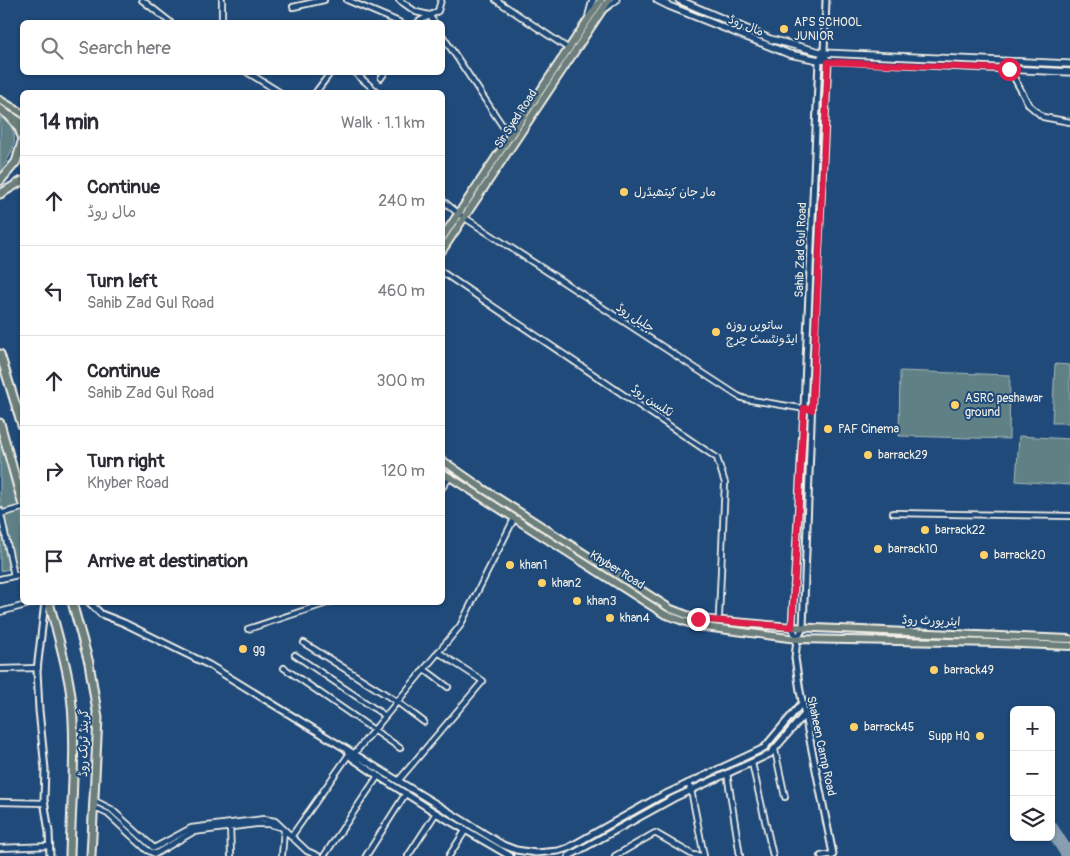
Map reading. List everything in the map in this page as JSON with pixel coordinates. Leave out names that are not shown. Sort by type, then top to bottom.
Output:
[{"type":"highway","points":[[1,110],[16,122],[20,129]]},
{"type":"highway","points":[[0,181],[19,161]]},
{"type":"highway","points":[[0,194],[20,182]]},
{"type":"highway","points":[[0,354],[20,419]]},
{"type":"highway","points":[[0,423],[20,494]]},
{"type":"highway","name":"گرینڈ ٹرنک روڈ","points":[[51,605],[65,661],[73,724],[70,856]]},
{"type":"highway","name":"گرینڈ ٹرنک روڈ","points":[[73,605],[88,663],[98,718],[91,856]]},
{"type":"main road","points":[[588,19],[593,0]]},
{"type":"main road","name":"Sir Syed Road","points":[[445,246],[510,137],[601,0]]},
{"type":"main road","name":"Sir Syed Road","points":[[445,235],[462,216],[609,0]]},
{"type":"main road","points":[[602,10],[616,0]]},
{"type":"main road","name":"مال روڈ","points":[[657,0],[789,54],[828,62],[1070,72]]},
{"type":"main road","name":"مال روڈ","points":[[679,0],[770,39],[824,53],[1070,64]]},
{"type":"main road","points":[[0,100],[20,112]]},
{"type":"main road","points":[[1,110],[20,122]]},
{"type":"main road","name":"Khyber Road","points":[[445,462],[671,610],[698,619],[792,627]]},
{"type":"main road","name":"Khyber Road","points":[[445,474],[664,614],[697,626],[797,639],[1070,646]]},
{"type":"main road","name":"ایئرپورٹ روڈ","points":[[792,627],[1070,639]]},
{"type":"street","points":[[142,0],[167,20]]},
{"type":"street","points":[[222,0],[222,20]]},
{"type":"street","points":[[293,7],[324,0]]},
{"type":"street","points":[[347,0],[394,20]]},
{"type":"street","points":[[399,0],[416,12],[429,15],[433,20]]},
{"type":"street","points":[[421,20],[438,11],[441,0]]},
{"type":"street","points":[[496,0],[569,49]]},
{"type":"street","name":"Sahib Zad Gul Road","points":[[797,639],[803,628],[828,62],[824,53],[826,0]]},
{"type":"street","points":[[445,40],[510,137]]},
{"type":"street","points":[[819,60],[824,53]]},
{"type":"street","name":"Sahib Zad Gul Road","points":[[797,639],[792,627],[804,408],[819,60]]},
{"type":"street","points":[[1005,61],[1029,105],[1043,117],[1070,122]]},
{"type":"street","points":[[252,75],[276,90]]},
{"type":"street","points":[[318,90],[329,75]]},
{"type":"street","points":[[357,75],[375,90]]},
{"type":"street","name":"جلیل روڈ","points":[[445,202],[462,216],[738,396],[745,399],[812,410]]},
{"type":"street","name":"نکلسن روڈ","points":[[445,275],[717,458],[725,483],[719,616]]},
{"type":"street","points":[[0,435],[6,442]]},
{"type":"street","points":[[445,484],[450,477]]},
{"type":"street","points":[[14,576],[0,512],[20,508]]},
{"type":"street","points":[[893,513],[1070,516]]},
{"type":"street","points":[[291,837],[350,753],[373,730],[460,626],[514,519]]},
{"type":"street","points":[[0,579],[20,574]]},
{"type":"street","points":[[0,612],[26,605]]},
{"type":"street","points":[[45,605],[38,668],[39,710],[50,856]]},
{"type":"street","points":[[92,605],[102,614],[209,665],[503,845],[516,850],[536,853],[568,848],[657,798],[764,748],[802,704]]},
{"type":"street","points":[[310,605],[311,609]]},
{"type":"street","points":[[248,629],[322,605]]},
{"type":"street","name":"Shaheen Camp Road","points":[[797,639],[795,658],[802,704],[833,855]]},
{"type":"street","points":[[304,644],[396,702],[424,722]]},
{"type":"street","points":[[398,781],[483,681],[438,652]]},
{"type":"street","points":[[295,655],[384,715]]},
{"type":"street","points":[[0,669],[38,668]]},
{"type":"street","points":[[284,668],[400,748]]},
{"type":"street","points":[[424,669],[448,687]]},
{"type":"street","points":[[570,856],[691,790],[765,757],[775,750],[805,714]]},
{"type":"street","points":[[775,750],[785,797]]},
{"type":"street","points":[[350,753],[378,776],[465,831],[510,856]]},
{"type":"street","points":[[752,763],[773,856]]},
{"type":"street","points":[[727,773],[740,856]]},
{"type":"street","points":[[324,856],[378,776]]},
{"type":"street","points":[[615,856],[655,833],[693,855],[703,856],[691,790],[688,783]]},
{"type":"street","points":[[366,856],[406,793]]},
{"type":"street","points":[[0,802],[45,803]]},
{"type":"street","points":[[93,803],[112,809],[154,848],[191,828],[230,825],[264,819],[275,821],[307,851],[318,856]]},
{"type":"street","points":[[408,856],[436,813]]},
{"type":"street","points":[[230,825],[231,856]]},
{"type":"street","points":[[282,856],[283,829]]},
{"type":"street","points":[[449,856],[465,831]]},
{"type":"street","points":[[0,848],[50,846]]},
{"type":"street","points":[[821,856],[833,855]]},
{"type":"green space","points":[[0,117],[12,129],[14,142],[9,157],[0,171]]},
{"type":"green space","points":[[1055,364],[1070,365],[1070,423],[1052,423]]},
{"type":"green space","name":"ASRC peshawar ground","points":[[900,371],[1010,375],[1009,439],[899,436]]},
{"type":"green space","points":[[1019,436],[1070,439],[1070,485],[1016,481]]},
{"type":"green space","points":[[0,446],[8,457],[18,486],[20,503],[20,566],[0,571]]},
{"type":"taxiway","points":[[1055,834],[1069,856]]},
{"type":"place","name":"APS SCHOOL JUNIOR","points":[[784,29]]},
{"type":"place","name":"مار جان کیتھیڈرل","points":[[624,192]]},
{"type":"place","name":"ساتویں روزہ ایڈونٹسٹ چرچ","points":[[716,332]]},
{"type":"place","name":"ASRC peshawar ground","points":[[955,405]]},
{"type":"place","name":"PAF Cinema","points":[[828,429]]},
{"type":"place","name":"barrack29","points":[[868,455]]},
{"type":"place","name":"barrack22","points":[[925,530]]},
{"type":"place","name":"barrack10","points":[[878,549]]},
{"type":"place","name":"barrack20","points":[[984,555]]},
{"type":"place","name":"khan1","points":[[510,565]]},
{"type":"place","name":"khan2","points":[[542,583]]},
{"type":"place","name":"khan3","points":[[577,601]]},
{"type":"place","name":"khan4","points":[[610,618]]},
{"type":"place","name":"gg","points":[[243,649]]},
{"type":"place","name":"barrack49","points":[[934,670]]},
{"type":"place","name":"barrack45","points":[[854,727]]},
{"type":"place","name":"Supp HQ","points":[[980,736]]},
{"type":"route","points":[[698,619],[792,627],[804,408],[812,410],[828,62],[1009,69]]}]
